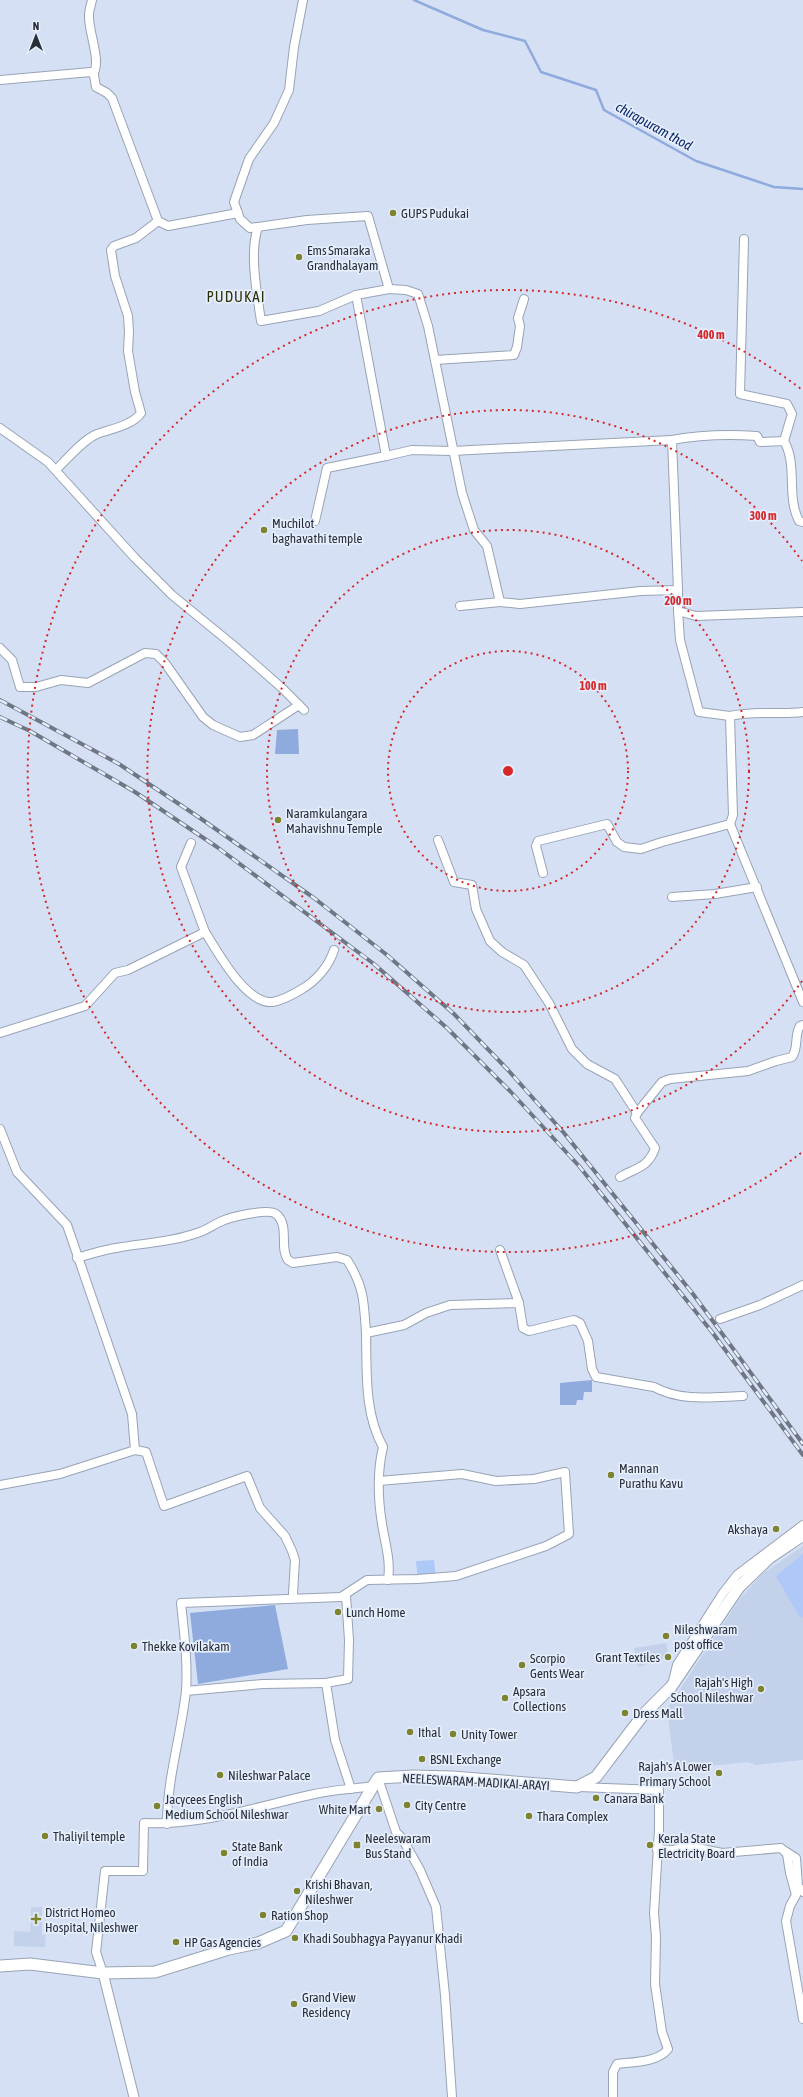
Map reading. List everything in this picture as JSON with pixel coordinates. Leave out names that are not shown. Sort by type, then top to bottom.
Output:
[{"type":"main road","points":[[577,1787],[596,1777],[643,1715],[671,1687],[739,1587],[770,1558],[803,1535]]},
{"type":"main road","name":"NEELESWARAM-MADIKAI-ARAYI","points":[[376,1782],[414,1776],[452,1777],[577,1787]]},
{"type":"main road","points":[[0,1966],[30,1964],[103,1973],[158,1971],[229,1949],[258,1943],[286,1931],[319,1878],[351,1821],[376,1782]]},
{"type":"street","points":[[92,0],[89,16],[96,59],[96,69],[93,74],[96,87],[107,93],[112,98],[158,221],[168,226],[238,213]]},
{"type":"street","points":[[303,0],[294,47],[289,90],[274,123],[250,159],[234,202],[240,219],[250,228],[307,220],[368,216],[389,289]]},
{"type":"street","points":[[0,80],[91,72],[93,74]]},
{"type":"street","points":[[56,470],[95,434],[118,427],[138,417],[141,413],[135,392],[128,351],[130,332],[128,316],[115,276],[111,250],[114,246],[136,238],[158,221]]},
{"type":"street","points":[[258,227],[254,239],[257,295],[261,321],[319,311],[356,295],[389,289],[406,290],[418,294],[428,326],[452,451],[462,493],[474,530],[487,546],[500,602]]},
{"type":"street","points":[[744,239],[740,394],[787,404],[792,414],[784,441],[788,448],[792,472],[795,513],[799,521],[803,522]]},
{"type":"street","points":[[356,295],[386,456]]},
{"type":"street","points":[[435,360],[514,356],[520,326],[518,318],[524,300]]},
{"type":"street","points":[[0,428],[48,462],[172,595],[233,645],[302,707],[253,734],[240,737],[213,725],[203,717],[165,663],[156,654],[145,653],[88,683],[61,680],[36,687],[20,687],[12,660],[0,648]]},
{"type":"street","points":[[315,521],[327,468],[412,450],[452,451],[742,435],[757,436],[760,442],[784,441]]},
{"type":"street","points":[[672,440],[680,640],[699,712],[730,716],[740,713],[776,712],[787,714],[803,712]]},
{"type":"street","points":[[460,606],[500,602],[520,604],[642,591],[678,590]]},
{"type":"street","points":[[678,611],[696,616],[803,612]]},
{"type":"street","points":[[730,716],[733,815],[730,824],[803,1002]]},
{"type":"street","points":[[544,873],[536,846],[538,841],[607,824],[617,842],[624,848],[641,849],[730,824]]},
{"type":"street","points":[[438,840],[454,882],[472,885],[476,909],[490,941],[502,952],[524,965],[549,1003],[572,1049],[587,1064],[614,1079],[637,1112]]},
{"type":"street","points":[[191,843],[181,868],[205,932],[230,970],[246,989],[256,998],[273,1002],[295,993],[312,983],[331,959],[334,950]]},
{"type":"street","points":[[672,897],[715,894],[757,887]]},
{"type":"street","points":[[0,1033],[85,1006],[115,973],[128,970],[205,932]]},
{"type":"street","points":[[620,1177],[646,1165],[652,1158],[655,1148],[636,1118],[637,1112],[654,1094],[662,1082],[670,1079],[748,1071],[776,1060],[792,1057],[796,1051],[797,1030],[803,1025]]},
{"type":"street","points":[[0,1129],[17,1172],[67,1225],[77,1258],[132,1414],[135,1450]]},
{"type":"street","points":[[77,1258],[116,1248],[184,1237],[202,1232],[223,1220],[268,1211],[276,1214],[281,1222],[285,1235],[284,1251],[288,1260],[292,1263],[337,1257],[347,1260],[358,1277],[364,1302],[366,1333],[366,1384],[374,1431],[383,1447],[380,1460],[378,1494],[390,1566],[388,1580]]},
{"type":"street","points":[[500,1250],[519,1303],[523,1328],[529,1331],[574,1320],[580,1323],[588,1341],[592,1369],[596,1377],[654,1387],[662,1391],[697,1399],[743,1396]]},
{"type":"street","points":[[720,1319],[760,1304],[803,1285]]},
{"type":"street","points":[[366,1333],[404,1325],[426,1313],[450,1305],[519,1303]]},
{"type":"street","points":[[0,1485],[60,1474],[135,1450],[146,1452],[164,1506],[247,1476],[260,1508],[285,1536],[292,1550],[295,1560],[294,1598]]},
{"type":"street","points":[[341,1597],[367,1580],[418,1579],[456,1576],[546,1546],[569,1534],[566,1472],[534,1479],[496,1481],[462,1474],[379,1482]]},
{"type":"street","points":[[671,1687],[677,1665],[723,1593],[737,1575],[803,1526]]},
{"type":"street","points":[[167,1824],[172,1762],[186,1691],[186,1661],[181,1603],[346,1596],[349,1640],[348,1679],[326,1683],[263,1684],[186,1691]]},
{"type":"street","points":[[326,1683],[334,1740],[351,1789]]},
{"type":"street","points":[[134,2097],[103,1973],[96,1952],[105,1871],[143,1871],[144,1823],[167,1824],[250,1809],[312,1795],[351,1789],[376,1782],[396,1832],[402,1838],[408,1853],[420,1870],[436,1907],[446,2002],[452,2097]]},
{"type":"street","points":[[577,1787],[659,1790],[654,1913],[656,1937],[655,1984],[662,2032],[668,2049],[663,2056],[656,2059],[617,2064],[613,2072],[613,2097]]},
{"type":"street","points":[[657,1850],[673,1850],[687,1846],[722,1852],[781,1848],[796,1858],[798,1886],[803,1892]]},
{"type":"street","points":[[783,1850],[787,1854],[796,1895],[790,1906],[786,1921],[803,2019]]},
{"type":"shaded area","points":[[298,729],[299,754],[275,754],[277,730]]},
{"type":"shaded area","points":[[592,1380],[592,1392],[584,1392],[583,1400],[577,1400],[576,1405],[560,1405],[560,1383]]},
{"type":"shaded area","points":[[803,1546],[803,1760],[756,1765],[748,1762],[680,1769],[674,1764],[667,1709],[739,1600],[762,1574]]},
{"type":"shaded area","points":[[803,1554],[803,1616],[800,1618],[776,1576]]},
{"type":"shaded area","points":[[434,1560],[436,1581],[418,1583],[416,1561]]},
{"type":"shaded area","points":[[275,1605],[288,1669],[198,1684],[190,1613]]},
{"type":"shaded area","points":[[666,1643],[669,1657],[638,1667],[634,1648]]},
{"type":"shaded area","name":"District Homeo Hospital, Nileshwer","points":[[31,1907],[42,1907],[42,1935],[46,1935],[45,1947],[14,1946],[14,1931],[30,1932]]},
{"type":"waterway","name":"chirapuram thod","points":[[414,0],[483,30],[525,41],[541,72],[596,90],[604,110],[696,161],[774,187],[803,189]]},
{"type":"railway","points":[[0,700],[119,764],[200,818],[314,898],[387,955],[454,1014],[508,1070],[564,1133],[693,1294],[803,1444]]},
{"type":"railway","points":[[0,717],[30,731],[135,792],[217,847],[374,964],[447,1028],[510,1091],[579,1166],[712,1332],[803,1455]]},
{"type":"place","name":"GUPS Pudukai","points":[[393,213]]},
{"type":"place","name":"Ems Smaraka Grandhalayam","points":[[299,257]]},
{"type":"place","name":"Muchilot baghavathi temple","points":[[264,530]]},
{"type":"place","name":"Naramkulangara Mahavishnu Temple","points":[[278,820]]},
{"type":"place","name":"Mannan Purathu Kavu","points":[[611,1475]]},
{"type":"place","name":"Akshaya","points":[[776,1529]]},
{"type":"place","name":"Lunch Home","points":[[338,1612]]},
{"type":"place","name":"Nileshwaram post office","points":[[666,1636]]},
{"type":"place","name":"Thekke Kovilakam","points":[[134,1646]]},
{"type":"place","name":"Grant Textiles","points":[[668,1657]]},
{"type":"place","name":"Scorpio Gents Wear","points":[[522,1665]]},
{"type":"place","name":"Rajah's High School Nileshwar","points":[[761,1689]]},
{"type":"place","name":"Apsara Collections","points":[[505,1698]]},
{"type":"place","name":"Dress Mall","points":[[625,1713]]},
{"type":"place","name":"Ithal","points":[[410,1732]]},
{"type":"place","name":"Unity Tower","points":[[453,1734]]},
{"type":"place","name":"BSNL Exchange","points":[[422,1759]]},
{"type":"place","name":"Rajah's A Lower Primary School","points":[[719,1773]]},
{"type":"place","name":"Nileshwar Palace","points":[[220,1775]]},
{"type":"place","name":"Canara Bank","points":[[596,1798]]},
{"type":"place","name":"City Centre","points":[[407,1805]]},
{"type":"place","name":"Jacycees English Medium School Nileshwar","points":[[157,1806]]},
{"type":"place","name":"White Mart","points":[[379,1809]]},
{"type":"place","name":"Thara Complex","points":[[529,1816]]},
{"type":"place","name":"Thaliyil temple","points":[[45,1836]]},
{"type":"place","name":"Neeleswaram Bus Stand","points":[[357,1845]]},
{"type":"place","name":"Kerala State Electricity Board","points":[[650,1845]]},
{"type":"place","name":"State Bank of India","points":[[224,1853]]},
{"type":"place","name":"Krishi Bhavan, Nileshwer","points":[[297,1891]]},
{"type":"place","name":"Ration Shop","points":[[263,1915]]},
{"type":"place","name":"District Homeo Hospital, Nileshwer","points":[[36,1919]]},
{"type":"place","name":"Khadi Soubhagya Payyanur Khadi","points":[[295,1938]]},
{"type":"place","name":"HP Gas Agencies","points":[[176,1942]]},
{"type":"place","name":"Grand View Residency","points":[[294,2004]]},
{"type":"district","name":"PUDUKAI","points":[[236,296]]}]
